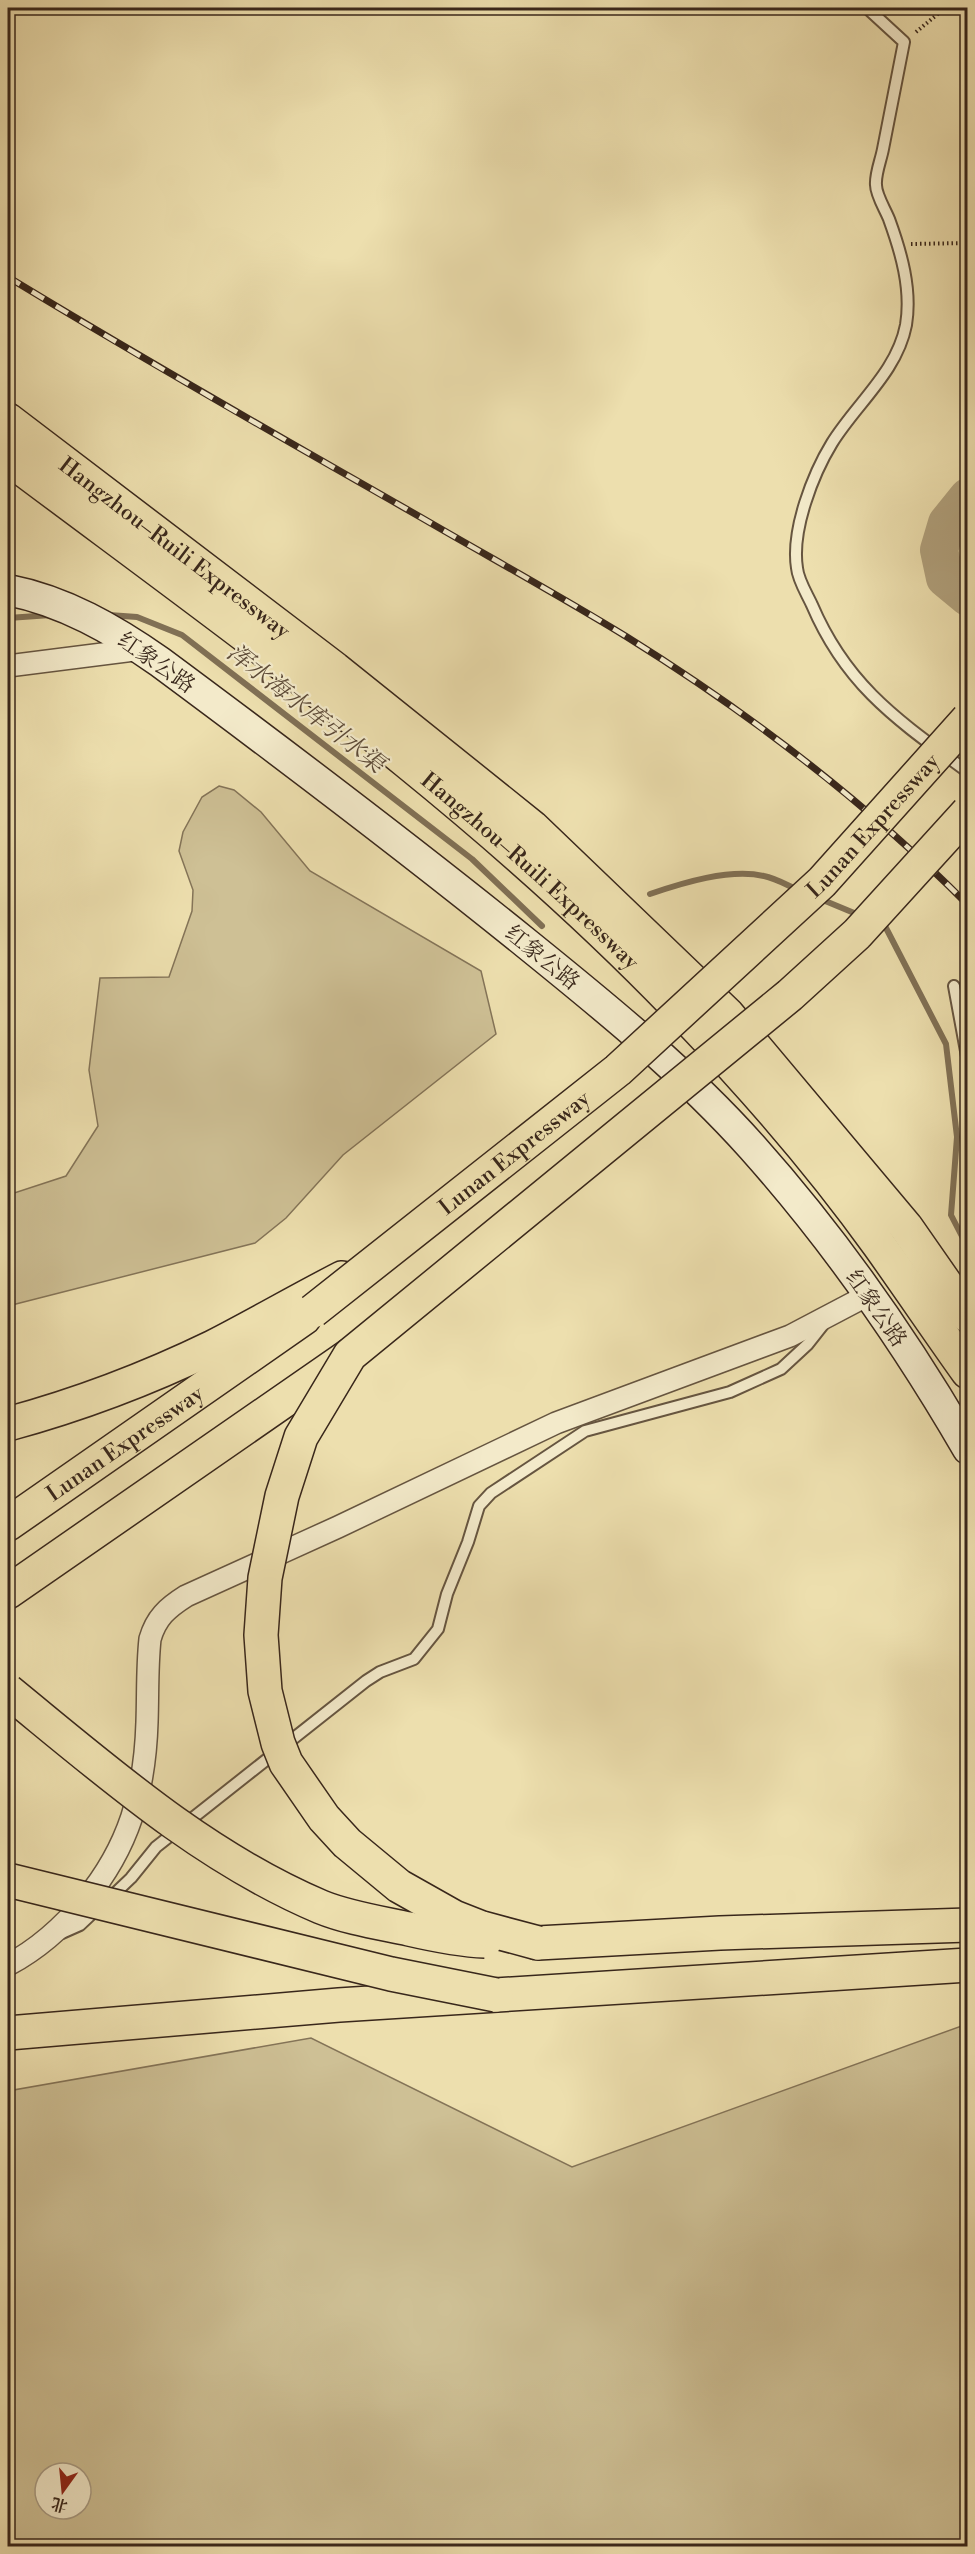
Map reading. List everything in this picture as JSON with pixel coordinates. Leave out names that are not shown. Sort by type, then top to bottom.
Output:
[{"type":"highway","name":"Hangzhou–Ruili Expressway","points":[[8,420],[335,669],[532,827],[728,1015],[906,1227],[968,1316]]},
{"type":"highway","name":"Hangzhou–Ruili Expressway","points":[[8,458],[292,671],[392,750],[570,903],[693,1023],[806,1152],[878,1243],[968,1372]]},
{"type":"highway","name":"Lunan Expressway","points":[[8,1524],[313,1311],[618,1070],[822,882],[968,719]]},
{"type":"highway","points":[[8,1592],[350,1355],[790,995],[856,934],[968,812]]},
{"type":"highway","points":[[8,1424],[64,1409],[212,1347],[378,1259]]},
{"type":"highway","points":[[350,1355],[301,1437],[282,1496],[270,1547],[262,1606],[262,1661],[265,1690],[278,1743],[285,1763],[304,1792],[340,1835],[372,1866],[399,1886],[454,1917],[510,1937],[538,1944]]},
{"type":"highway","points":[[8,1691],[168,1820],[244,1869],[323,1908],[386,1924],[459,1940],[538,1944],[720,1933],[968,1925]]},
{"type":"highway","points":[[8,1880],[391,1974],[496,1995]]},
{"type":"highway","points":[[8,2033],[339,2005],[968,1965]]},
{"type":"main road","name":"红象公路","points":[[11,591],[55,604],[101,624],[142,649],[430,866],[566,975],[663,1059],[752,1147],[798,1202],[868,1295],[922,1374],[968,1449]]},
{"type":"street","points":[[8,666],[142,649]]},
{"type":"street","points":[[8,1965],[25,1956],[46,1940],[71,1917],[117,1855],[128,1832],[138,1798],[144,1758],[150,1639],[157,1621],[169,1606],[556,1423],[790,1336],[868,1295]]},
{"type":"lane","points":[[867,8],[904,42],[876,185],[898,244],[909,297],[906,326],[886,373],[851,413],[814,480],[807,497],[799,531],[796,568],[825,636],[847,668],[873,698],[914,734],[968,772]]},
{"type":"lane","points":[[954,986],[968,1062]]},
{"type":"lane","points":[[46,1940],[80,1925],[131,1878],[156,1847],[366,1682],[380,1672],[414,1659],[438,1629],[447,1594],[468,1542],[479,1506],[491,1493],[585,1431],[730,1392],[781,1369],[808,1344],[831,1315]]},
{"type":"path","points":[[904,42],[945,8]]},
{"type":"path","points":[[898,244],[968,243]]},
{"type":"shaded area","points":[[219,786],[234,790],[261,812],[310,871],[481,971],[496,1034],[343,1155],[286,1218],[255,1243],[8,1306],[8,1195],[66,1176],[98,1126],[89,1070],[100,978],[169,977],[192,911],[193,890],[179,851],[183,832],[202,797]]},
{"type":"shaded area","points":[[967,2024],[967,2546],[8,2546],[8,2091],[311,2038],[572,2167]]},
{"type":"waterway","points":[[968,497],[947,523],[939,550],[945,578],[968,597]]},
{"type":"waterway","name":"浑水海水库引水渠","points":[[8,618],[51,615]]},
{"type":"waterway","name":"浑水海水库引水渠","points":[[109,615],[137,617],[182,635],[472,859],[542,926]]},
{"type":"waterway","name":"浑水海水库引水渠","points":[[650,894],[691,881],[736,874],[768,877],[798,890]]},
{"type":"waterway","name":"浑水海水库引水渠","points":[[818,898],[859,915]]},
{"type":"waterway","name":"浑水海水库引水渠","points":[[879,924],[885,926],[946,1044],[957,1137],[951,1215],[968,1248]]},
{"type":"railway","points":[[8,277],[214,399],[576,607],[673,666],[762,728],[848,795],[968,905]]}]
